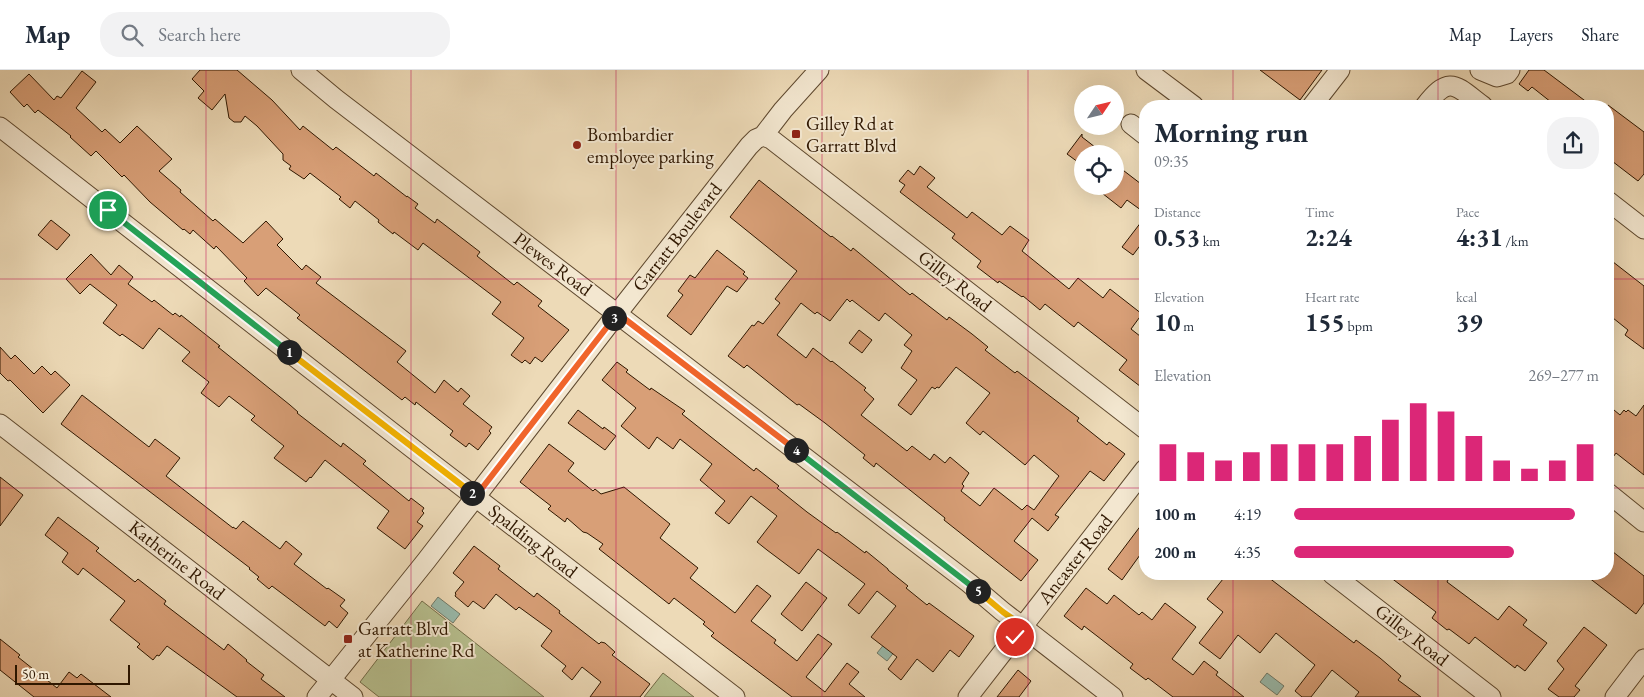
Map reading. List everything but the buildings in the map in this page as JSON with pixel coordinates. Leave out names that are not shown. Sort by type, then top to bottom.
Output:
[{"type":"street","name":"Garratt Boulevard","points":[[317,697],[748,146],[763,136],[783,110],[820,70]]},
{"type":"street","points":[[1146,70],[1186,100]]},
{"type":"street","points":[[1317,100],[1340,70]]},
{"type":"street","points":[[1480,70],[1497,77],[1507,74],[1510,70]]},
{"type":"street","name":"Plewes Road","points":[[304,71],[336,99],[969,583],[1003,612],[1113,697]]},
{"type":"street","points":[[1431,100],[1439,89],[1450,86],[1461,90],[1475,100]]},
{"type":"street","name":"Spalding Road","points":[[0,127],[735,697]]},
{"type":"street","name":"Gilley Road","points":[[763,136],[772,139],[1139,424]]},
{"type":"street","points":[[1614,206],[1644,229]]},
{"type":"street","name":"Katherine Road","points":[[0,424],[353,697]]},
{"type":"street","name":"Ancaster Road","points":[[968,697],[1139,477]]},
{"type":"street","points":[[1614,498],[1644,522]]},
{"type":"street","name":"Gilley Road","points":[[1340,580],[1492,697]]},
{"type":"street","points":[[1615,697],[1644,659]]},
{"type":"green space","points":[[422,601],[544,697],[379,697],[360,682]]},
{"type":"green space","points":[[663,673],[694,697],[644,697]]},
{"type":"shaded area","points":[[438,597],[460,614],[453,623],[431,606]]},
{"type":"shaded area","points":[[894,632],[904,640],[887,661],[877,653]]},
{"type":"shaded area","points":[[1267,673],[1284,686],[1277,695],[1260,682]]},
{"type":"place","name":"Gilley Rd at Garratt Blvd","points":[[796,134]]},
{"type":"place","name":"Bombardier employee parking","points":[[577,145]]},
{"type":"place","name":"Garratt Blvd at Katherine Rd","points":[[348,639]]},
{"type":"route","points":[[108,210],[476,496],[617,313],[1023,626],[1015,637]]}]
